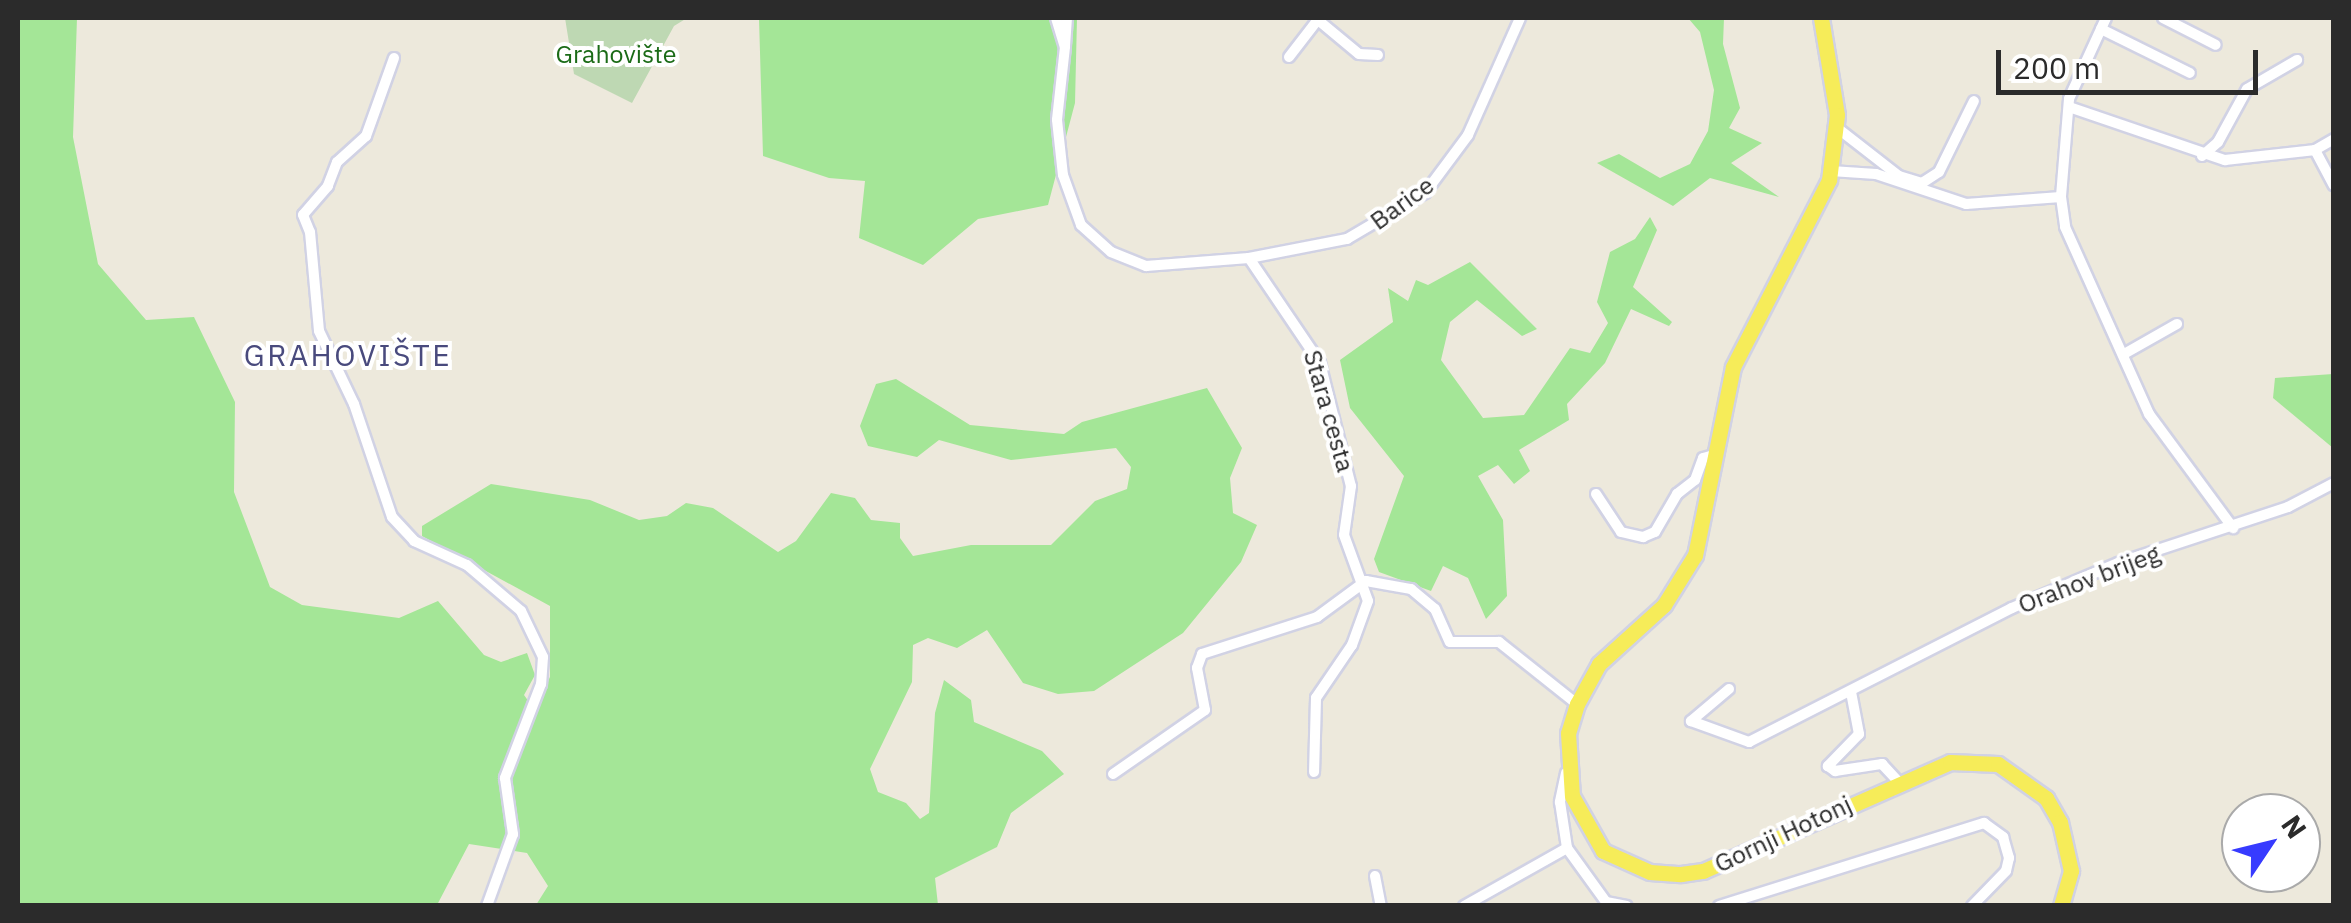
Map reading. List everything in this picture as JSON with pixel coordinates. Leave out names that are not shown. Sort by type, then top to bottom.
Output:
[{"type":"main road","name":"Gornji Hotonj","points":[[1821,18],[1836,127],[1831,171],[1812,217],[1733,367],[1714,455],[1706,516],[1684,578],[1599,664],[1577,704],[1566,772],[1578,810],[1603,852],[1650,872],[1681,874],[1770,843],[1898,781],[1950,762],[1998,764],[2023,777],[2055,811],[2072,871],[2062,906]]},
{"type":"street","points":[[1056,18],[1065,46]]},
{"type":"street","points":[[1067,18],[1056,120],[1063,175],[1081,225],[1111,252],[1146,266],[1249,258]]},
{"type":"street","name":"Barice","points":[[1249,258],[1348,239],[1425,192],[1468,135],[1520,18]]},
{"type":"street","points":[[2162,18],[2216,45]]},
{"type":"street","points":[[1288,56],[1319,19],[1359,54],[1378,55]]},
{"type":"street","points":[[2190,73],[2103,23],[2068,107],[2061,197],[2066,227],[2154,422],[2234,528]]},
{"type":"street","points":[[394,58],[366,136],[337,162],[328,186],[303,215],[310,232],[319,331],[354,404],[392,517],[414,540],[468,565],[521,611],[543,657],[541,684],[505,778],[513,834],[488,906]]},
{"type":"street","points":[[2202,156],[2218,142],[2247,89],[2296,60]]},
{"type":"street","points":[[1836,127],[1899,176],[1922,183],[1938,172],[1974,101]]},
{"type":"street","points":[[2068,107],[2202,156],[2225,160],[2315,150],[2334,139]]},
{"type":"street","points":[[2315,150],[2334,184]]},
{"type":"street","points":[[1831,171],[1876,174],[1966,204],[2061,197]]},
{"type":"street","name":"Stara cesta","points":[[1249,258],[1320,362],[1351,486],[1344,535],[1366,581]]},
{"type":"street","points":[[2124,354],[2177,324]]},
{"type":"street","points":[[1596,494],[1621,532],[1644,536],[1654,532],[1677,494],[1696,480],[1703,458],[1714,455]]},
{"type":"street","name":"Orahov brijeg","points":[[1729,690],[1692,720],[1741,742],[1851,692],[2029,601],[2118,564],[2234,528],[2334,483]]},
{"type":"street","points":[[1314,772],[1316,698],[1357,635],[1368,601],[1366,581]]},
{"type":"street","points":[[1114,774],[1204,710],[1197,668],[1202,654],[1317,617],[1366,581],[1411,589],[1435,609],[1450,642],[1499,642],[1577,704]]},
{"type":"street","points":[[1851,692],[1859,734],[1828,766],[1835,771],[1882,764],[1898,781]]},
{"type":"street","points":[[1566,772],[1560,802],[1567,848],[1608,904],[1627,906]]},
{"type":"street","points":[[1719,906],[1984,823],[2004,837],[2009,858],[2006,871],[1972,906]]},
{"type":"street","points":[[1464,906],[1567,848]]},
{"type":"street","points":[[1375,876],[1381,906]]},
{"type":"green space","points":[[18,18],[77,18],[73,137],[98,264],[146,320],[194,317],[235,402],[234,492],[270,587],[302,605],[399,618],[438,601],[484,655],[501,662],[527,653],[535,675],[524,695],[534,709],[550,677],[550,606],[422,536],[422,526],[491,484],[590,500],[639,520],[667,516],[686,503],[713,508],[778,552],[796,541],[831,493],[855,498],[871,520],[900,523],[900,538],[913,556],[971,545],[1051,545],[1095,501],[1127,489],[1131,467],[1116,448],[1011,460],[939,440],[917,457],[868,446],[860,426],[876,384],[896,379],[970,425],[1064,434],[1082,422],[1207,388],[1242,448],[1230,478],[1233,513],[1257,525],[1241,562],[1183,633],[1094,691],[1058,694],[1023,683],[987,630],[957,648],[928,638],[913,645],[912,682],[870,769],[878,792],[906,803],[920,819],[929,813],[935,713],[944,680],[971,700],[974,722],[1042,751],[1064,774],[1011,813],[997,847],[935,878],[938,905],[536,905],[548,886],[527,853],[469,844],[437,905],[18,905]]},
{"type":"green space","name":"Grahovište","points":[[565,18],[687,18],[674,26],[632,103],[574,74]]},
{"type":"green space","points":[[759,18],[1077,18],[1075,103],[1048,205],[978,219],[923,265],[859,238],[865,181],[829,178],[763,156]]},
{"type":"green space","points":[[1688,18],[1724,18],[1723,44],[1740,108],[1729,128],[1762,143],[1731,163],[1779,197],[1710,178],[1673,206],[1597,163],[1619,154],[1660,178],[1690,164],[1708,131],[1714,90],[1700,32]]},
{"type":"green space","points":[[1650,217],[1657,230],[1633,287],[1672,322],[1669,326],[1631,309],[1605,363],[1567,404],[1569,420],[1519,450],[1530,471],[1514,484],[1498,465],[1478,476],[1503,520],[1507,596],[1486,619],[1468,578],[1443,566],[1431,591],[1379,572],[1374,559],[1404,476],[1350,408],[1340,360],[1393,322],[1388,288],[1408,301],[1416,280],[1428,285],[1470,262],[1537,329],[1522,336],[1477,300],[1450,322],[1441,360],[1483,418],[1524,415],[1570,348],[1590,353],[1608,323],[1597,302],[1610,252],[1635,239]]},
{"type":"green space","points":[[2334,374],[2333,448],[2273,398],[2275,378]]},
{"type":"district","name":"GRAHOVIŠTE","points":[[348,355]]}]
